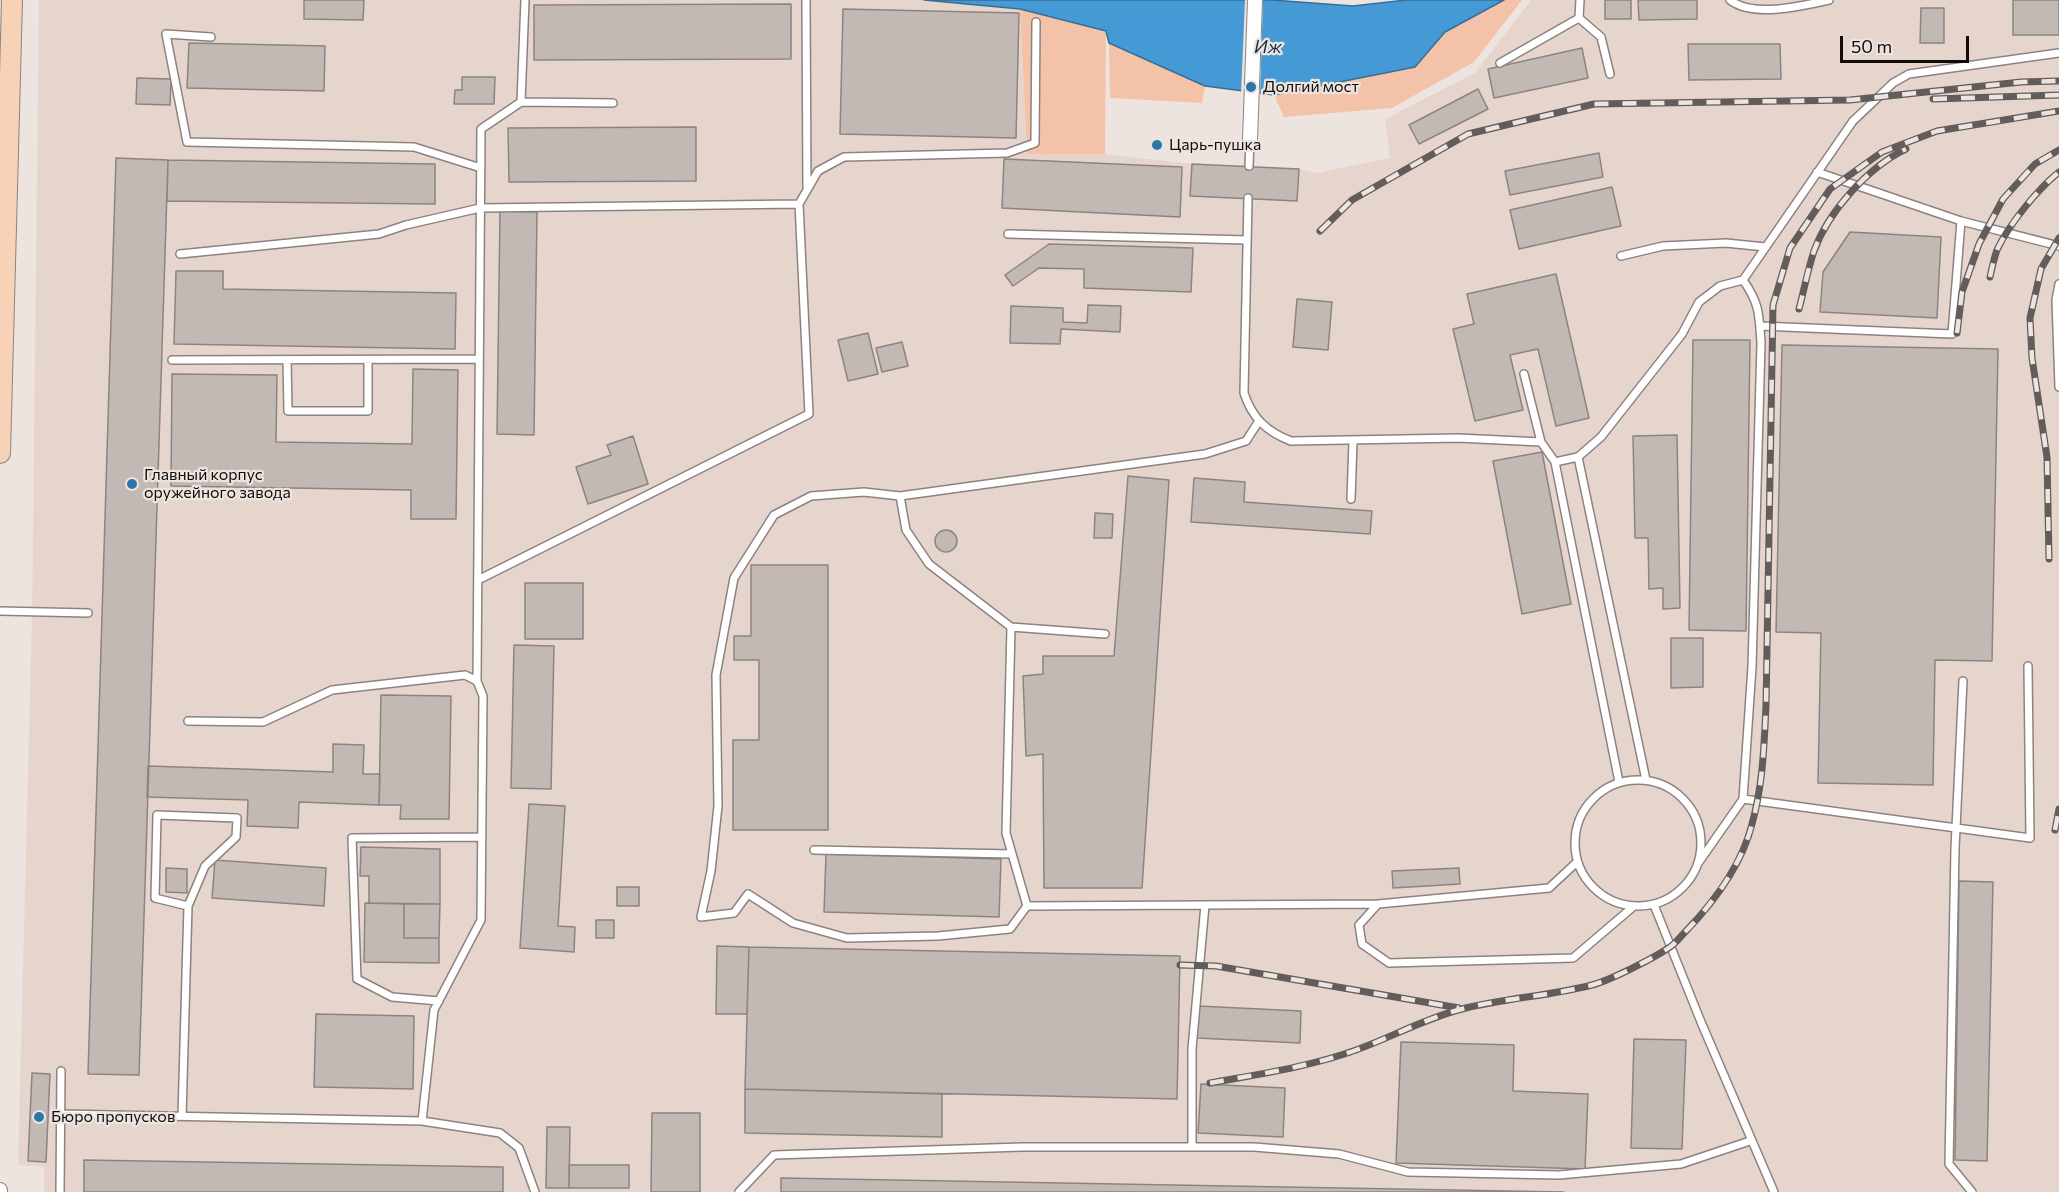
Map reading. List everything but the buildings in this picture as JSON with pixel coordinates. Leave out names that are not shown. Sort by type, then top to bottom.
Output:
[{"type":"main road","points":[[0,453],[4,84],[12,0]]},
{"type":"street","points":[[1250,140],[1255,0]]},
{"type":"lane","points":[[521,102],[525,0]]},
{"type":"lane","points":[[806,0],[807,190]]},
{"type":"lane","points":[[1579,18],[1580,0]]},
{"type":"lane","points":[[1730,0],[1737,6],[1765,10],[1829,0]]},
{"type":"lane","points":[[1500,63],[1579,18]]},
{"type":"lane","points":[[1579,18],[1601,37],[1610,74]]},
{"type":"lane","points":[[478,580],[809,414],[799,204],[818,171],[844,157],[1007,153],[1035,143],[1036,22]]},
{"type":"lane","points":[[211,37],[166,34],[187,142],[414,147],[481,168]]},
{"type":"lane","points":[[1555,462],[1578,458],[1601,437],[1682,334],[1699,303],[1720,286],[1743,280],[1853,121],[1893,83],[1909,74],[2059,53]]},
{"type":"lane","points":[[422,1121],[434,1010],[481,920],[483,696],[477,681],[481,129],[521,102],[613,103]]},
{"type":"lane","points":[[1249,166],[1250,140]]},
{"type":"lane","points":[[1817,172],[1961,221],[2059,246]]},
{"type":"lane","points":[[1248,198],[1244,393],[1249,410],[1277,436],[1291,441],[1458,438],[1541,441]]},
{"type":"lane","points":[[180,254],[379,234],[406,225],[480,208],[799,204]]},
{"type":"lane","points":[[1760,326],[1952,334],[1961,221]]},
{"type":"lane","points":[[1008,234],[1247,240]]},
{"type":"lane","points":[[1621,255],[1663,246],[1726,243],[1765,247]]},
{"type":"lane","points":[[1699,862],[1701,834],[1692,808],[1672,789],[1646,780],[1619,782],[1591,800],[1575,829],[1577,862],[1601,896],[1634,906],[1654,905],[1673,897],[1689,882],[1699,862],[1743,799],[1752,667],[1761,344],[1759,307],[1743,280]]},
{"type":"lane","points":[[2059,284],[2056,300],[2059,387]]},
{"type":"lane","points":[[172,360],[479,359]]},
{"type":"lane","points":[[287,360],[288,411],[368,411],[368,360]]},
{"type":"lane","points":[[1524,374],[1541,441],[1555,462],[1619,782]]},
{"type":"lane","points":[[1027,906],[1010,928],[938,936],[847,938],[793,923],[748,894],[734,913],[701,917],[711,870],[718,806],[716,675],[734,578],[774,515],[811,496],[864,492],[900,496],[1206,454],[1246,441],[1259,421]]},
{"type":"lane","points":[[1351,499],[1353,441]]},
{"type":"lane","points":[[1578,458],[1646,780]]},
{"type":"lane","points":[[900,496],[906,530],[929,564],[1011,627],[1105,634]]},
{"type":"lane","points":[[0,611],[88,614]]},
{"type":"lane","points":[[1011,627],[1006,833],[1027,906]]},
{"type":"lane","points":[[1743,799],[2030,838],[2028,666]]},
{"type":"lane","points":[[188,721],[262,722],[332,690],[465,675],[477,681]]},
{"type":"lane","points":[[1963,681],[1956,829],[1948,1164],[1971,1192]]},
{"type":"lane","points":[[182,1116],[188,906],[205,866],[236,837],[237,818],[157,815],[155,898],[188,906]]},
{"type":"lane","points":[[439,1001],[392,997],[357,979],[352,838],[482,837]]},
{"type":"lane","points":[[814,850],[1012,854]]},
{"type":"lane","points":[[1027,906],[1377,904],[1549,888],[1577,862]]},
{"type":"lane","points":[[1377,904],[1359,925],[1362,944],[1389,963],[1573,958],[1634,906]]},
{"type":"lane","points":[[1192,1147],[1192,1049],[1205,905]]},
{"type":"lane","points":[[1654,905],[1750,1141],[1774,1192]]},
{"type":"lane","points":[[60,1192],[61,1071]]},
{"type":"lane","points":[[60,1114],[422,1121],[500,1133],[519,1148],[535,1192]]},
{"type":"lane","points":[[740,1192],[774,1155],[1022,1147],[1254,1148],[1339,1154],[1408,1172],[1559,1175],[1681,1164],[1750,1141]]},
{"type":"shaded area","points":[[39,0],[924,0],[1020,9],[1027,154],[1105,154],[1192,164],[1299,169],[1317,173],[1390,158],[1385,119],[1475,73],[1531,0],[2059,0],[2059,1192],[44,1192],[44,1167],[18,1165],[32,615]]},
{"type":"shaded area","points":[[1504,0],[1522,0],[1474,62],[1392,108],[1284,117],[1274,95],[1415,67],[1445,32]]},
{"type":"shaded area","points":[[1020,9],[1106,32],[1105,154],[1027,154]]},
{"type":"shaded area","points":[[1109,43],[1205,86],[1202,103],[1110,98]]},
{"type":"water","name":"Иж","points":[[924,0],[1272,0],[1353,6],[1406,0],[1504,0],[1445,32],[1415,67],[1274,95],[1205,86],[1109,43],[1106,31],[1020,9]]},
{"type":"pier","name":"Долгий мост","points":[[1245,0],[1263,0],[1260,96],[1241,94]]},
{"type":"railway","points":[[1320,231],[1352,200],[1468,134],[1594,104],[1850,100],[2021,82],[2059,81]]},
{"type":"railway","points":[[1933,99],[2059,95]]},
{"type":"railway","points":[[1210,1083],[1284,1070],[1338,1056],[1435,1017],[1462,1009],[1592,985],[1654,957],[1670,947],[1696,920],[1726,882],[1741,854],[1752,824],[1761,780],[1766,706],[1773,305],[1790,248],[1830,189],[1882,152],[1937,131],[2059,111]]},
{"type":"railway","points":[[1799,309],[1814,251],[1820,236],[1839,206],[1878,167],[1906,149]]},
{"type":"railway","points":[[1957,333],[1962,292],[1979,244],[2003,199],[2035,164],[2059,150]]},
{"type":"railway","points":[[1990,277],[1997,250],[2016,218],[2033,197],[2059,172]]},
{"type":"railway","points":[[2049,559],[2047,457],[2032,358],[2030,318],[2041,269],[2059,238]]},
{"type":"railway","points":[[2055,830],[2059,809]]},
{"type":"railway","points":[[1180,965],[1216,966],[1459,1008]]},
{"type":"place","name":"Долгий мост","points":[[1251,87]]},
{"type":"place","name":"Царь-пушка","points":[[1157,145]]},
{"type":"place","name":"Главный корпус оружейного завода","points":[[132,484]]},
{"type":"place","name":"Бюро пропусков","points":[[39,1117]]}]
